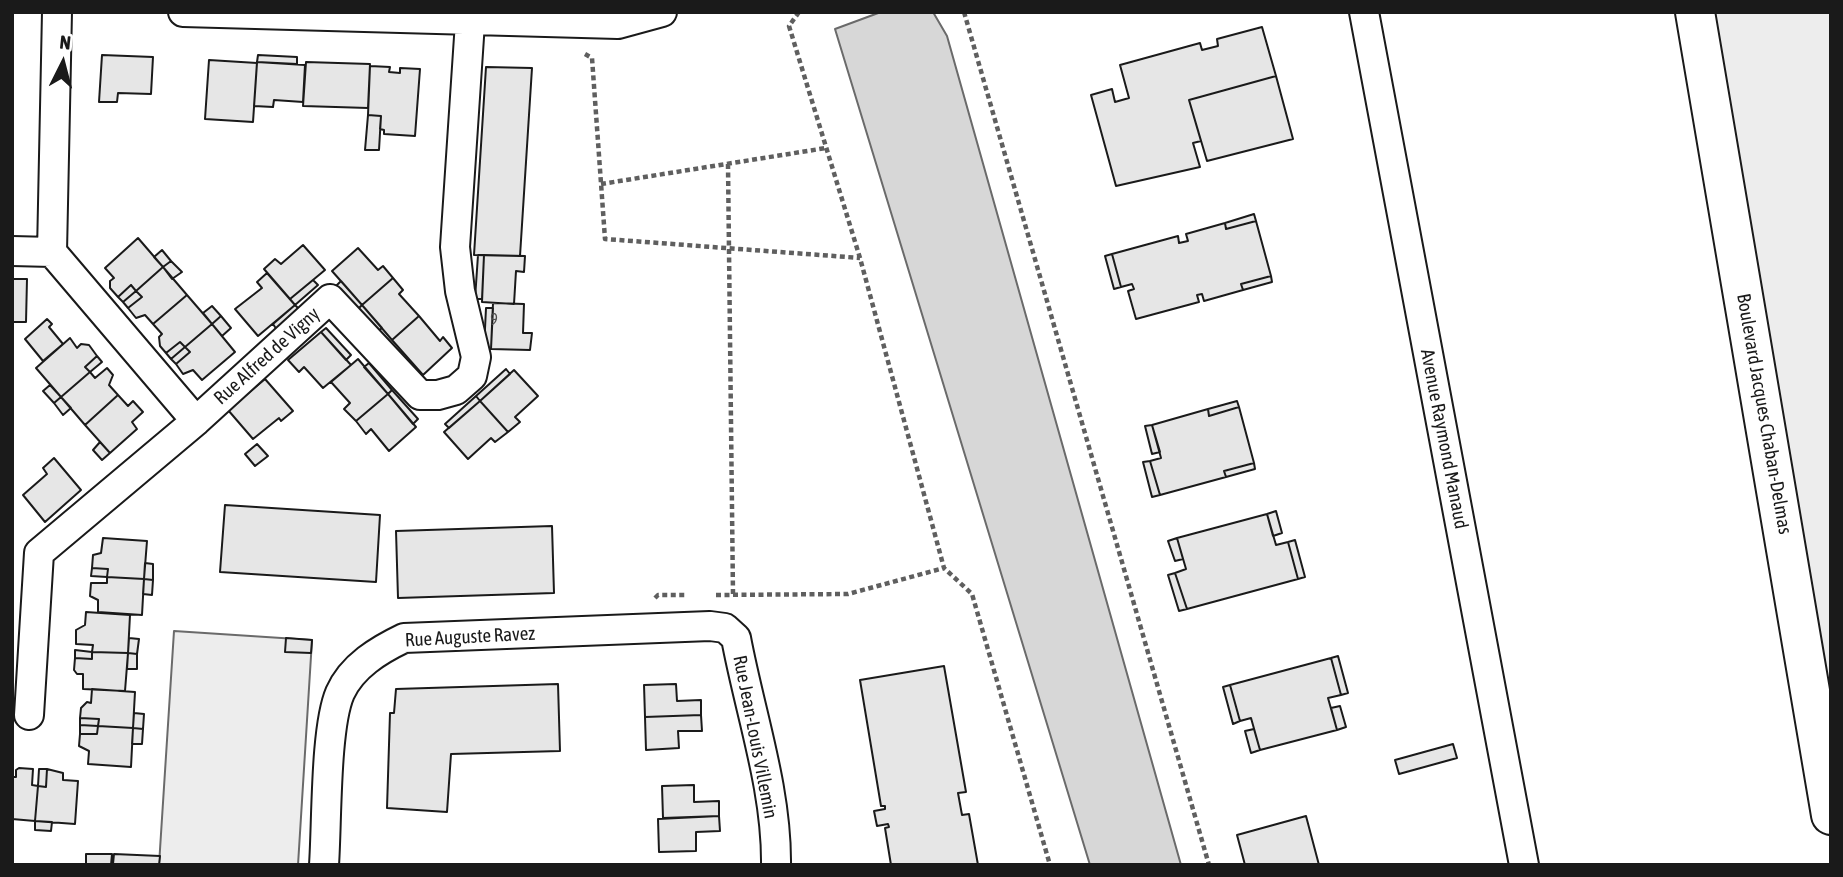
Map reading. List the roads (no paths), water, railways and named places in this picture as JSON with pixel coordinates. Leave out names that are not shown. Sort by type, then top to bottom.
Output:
[{"type":"main road","name":"Boulevard Jacques Chaban-Delmas","points":[[1695,12],[1831,815]]},
{"type":"street","points":[[57,12],[52,252],[196,421]]},
{"type":"street","points":[[183,12],[618,24],[662,12]]},
{"type":"street","name":"Avenue Raymond Manaud","points":[[1364,12],[1524,865]]},
{"type":"street","name":"Rue Alfred de Vigny","points":[[29,715],[39,553],[196,421],[330,299],[420,395],[438,395],[456,390],[472,376],[476,357],[460,291],[455,247],[470,22]]},
{"type":"street","points":[[12,251],[52,252]]},
{"type":"street","name":"Rue Auguste Ravez","points":[[324,865],[333,722],[340,693],[356,669],[382,648],[404,638],[710,626]]},
{"type":"street","name":"Rue Jean-Louis Villemin","points":[[710,626],[725,628],[736,638],[765,768],[776,842],[775,865]]}]
